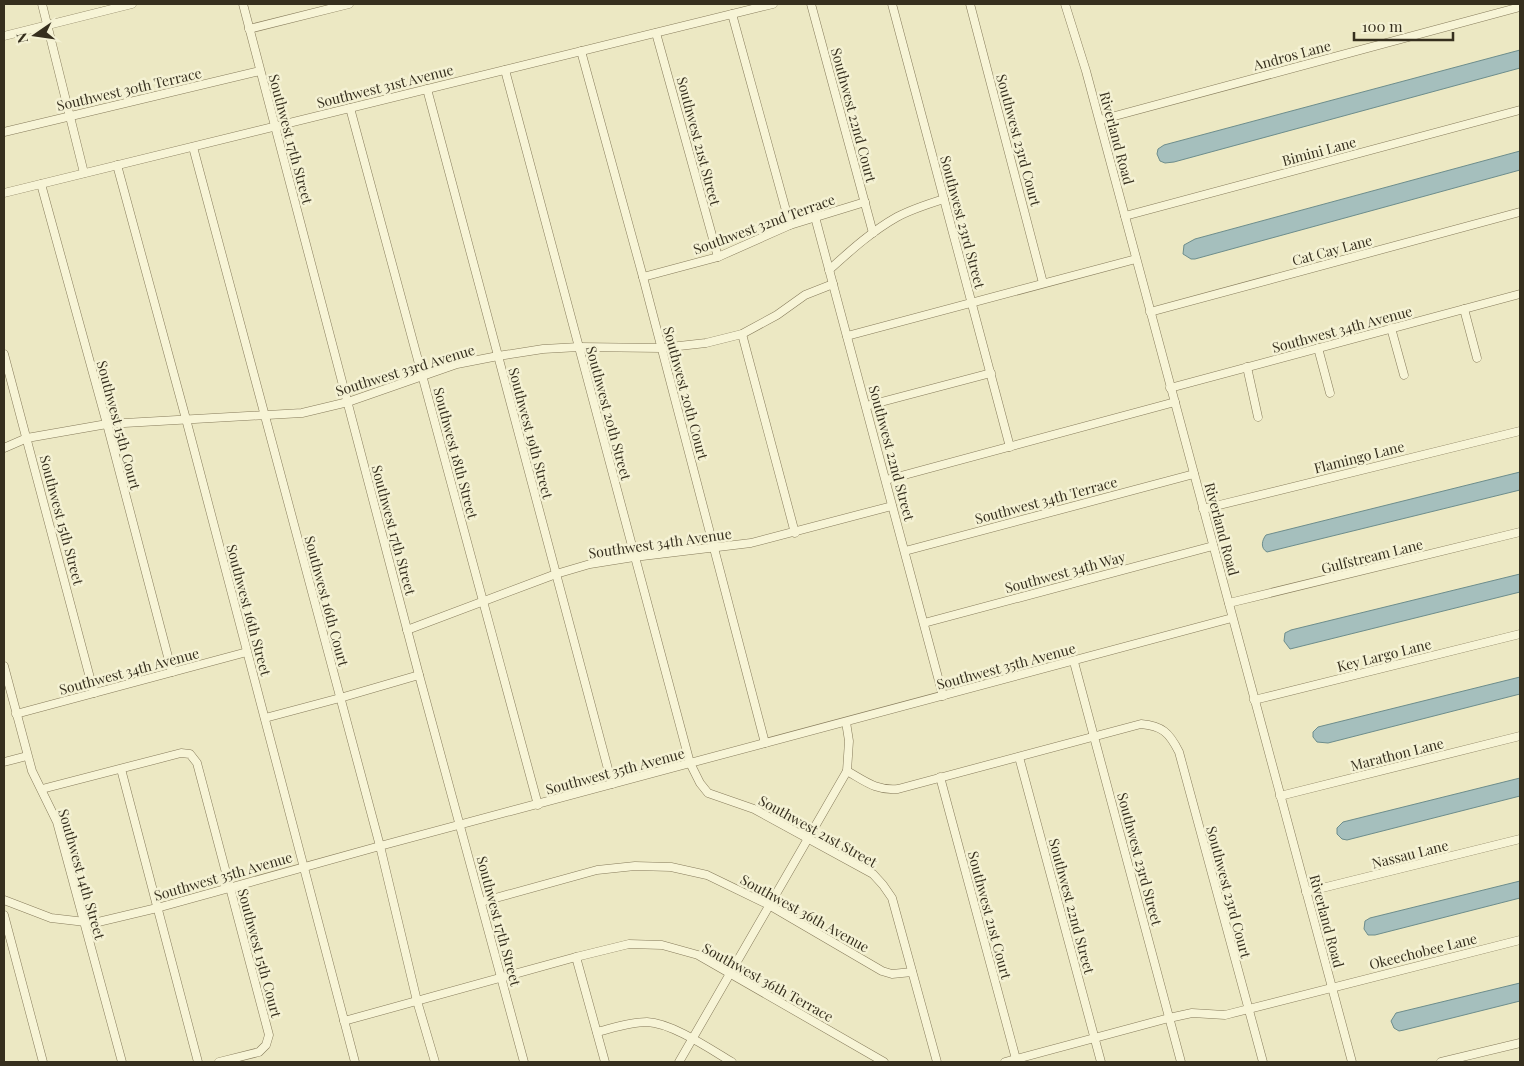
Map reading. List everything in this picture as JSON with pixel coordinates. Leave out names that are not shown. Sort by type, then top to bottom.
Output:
[{"type":"street","points":[[42,4],[84,173]]},
{"type":"street","points":[[4,36],[132,4]]},
{"type":"street","name":"Southwest 17th Street","points":[[243,4],[407,630],[524,1062]]},
{"type":"street","points":[[249,29],[320,7],[349,4]]},
{"type":"street","name":"Southwest 31st Avenue","points":[[4,193],[773,4]]},
{"type":"street","name":"Southwest 22nd Court","points":[[811,4],[873,233]]},
{"type":"street","name":"Southwest 23rd Street","points":[[892,4],[1010,447]]},
{"type":"street","name":"Southwest 23rd Court","points":[[970,4],[1043,283]]},
{"type":"street","name":"Riverland Road","points":[[1065,4],[1100,120],[1170,388],[1352,1062]]},
{"type":"street","name":"Andros Lane","points":[[1100,120],[1520,7]]},
{"type":"street","points":[[732,14],[790,225]]},
{"type":"street","name":"Southwest 21st Street","points":[[656,33],[718,257]]},
{"type":"street","name":"Southwest 20th Court","points":[[581,51],[643,277],[765,743]]},
{"type":"street","name":"Southwest 30th Terrace","points":[[4,132],[260,70]]},
{"type":"street","name":"Southwest 20th Street","points":[[505,70],[690,763]]},
{"type":"street","name":"Southwest 19th Street","points":[[426,89],[612,784]]},
{"type":"street","name":"Southwest 18th Street","points":[[350,108],[538,805]]},
{"type":"street","name":"Bimini Lane","points":[[1125,216],[1520,110]]},
{"type":"street","name":"Southwest 16th Court","points":[[192,147],[266,416],[380,846],[417,1001],[435,1062]]},
{"type":"street","name":"Southwest 16th Street","points":[[117,165],[305,866],[355,1062]]},
{"type":"street","name":"Southwest 15th Court","points":[[41,184],[107,424],[172,672]]},
{"type":"street","points":[[829,270],[850,250],[896,218],[912,210],[944,199]]},
{"type":"street","name":"Southwest 32nd Terrace","points":[[643,277],[718,257],[790,225],[865,202]]},
{"type":"street","name":"Cat Cay Lane","points":[[1150,312],[1520,212]]},
{"type":"street","name":"Southwest 22nd Street","points":[[815,217],[943,696]]},
{"type":"street","points":[[847,336],[1136,259]]},
{"type":"street","name":"Southwest 33rd Avenue","points":[[4,448],[27,438],[107,424],[302,413],[348,402],[457,364],[543,349],[579,347],[661,348],[706,343],[742,334],[777,315],[804,295],[833,284]]},
{"type":"street","name":"Southwest 34th Avenue","points":[[1170,388],[1520,294]]},
{"type":"street","points":[[1464,309],[1477,358]]},
{"type":"street","points":[[1391,328],[1404,375]]},
{"type":"street","points":[[742,334],[795,533]]},
{"type":"street","points":[[1318,348],[1330,394]]},
{"type":"street","name":"Southwest 15th Street","points":[[4,354],[94,693]]},
{"type":"street","points":[[1247,367],[1258,417]]},
{"type":"street","points":[[866,406],[991,373]]},
{"type":"street","points":[[886,480],[1174,402]]},
{"type":"street","name":"Flamingo Lane","points":[[1203,508],[1520,431]]},
{"type":"street","name":"Southwest 34th Terrace","points":[[905,551],[1194,474]]},
{"type":"street","name":"Southwest 34th Avenue","points":[[407,630],[556,574],[590,564],[751,543],[892,506]]},
{"type":"street","name":"Gulfstream Lane","points":[[1229,603],[1520,532]]},
{"type":"street","name":"Southwest 34th Way","points":[[924,623],[1213,546]]},
{"type":"street","name":"Southwest 35th Avenue","points":[[4,900],[51,918],[94,923],[230,889],[305,866],[1074,662],[1232,618]]},
{"type":"street","name":"Key Largo Lane","points":[[1254,700],[1520,634]]},
{"type":"street","name":"Southwest 34th Avenue","points":[[16,714],[247,652]]},
{"type":"street","name":"Southwest 23rd Street","points":[[1074,662],[1181,1062]]},
{"type":"street","name":"Southwest 14th Street","points":[[4,666],[26,756],[57,822],[122,1062]]},
{"type":"street","points":[[265,718],[419,675]]},
{"type":"street","points":[[679,1062],[847,771],[849,741],[846,722]]},
{"type":"street","name":"Southwest 23rd Court","points":[[1094,736],[1141,724],[1155,725],[1172,738],[1179,752],[1263,1062]]},
{"type":"street","points":[[847,771],[873,786],[886,790],[898,789],[1094,736]]},
{"type":"street","name":"Marathon Lane","points":[[1280,796],[1520,736]]},
{"type":"street","name":"Southwest 15th Court","points":[[121,769],[181,753],[190,754],[197,763],[269,1035],[266,1045],[258,1052],[219,1062]]},
{"type":"street","points":[[4,762],[26,756]]},
{"type":"street","name":"Southwest 22nd Street","points":[[1019,757],[1101,1062]]},
{"type":"street","name":"Southwest 21st Street","points":[[690,763],[708,793],[754,809],[873,874],[883,885],[892,898],[936,1062]]},
{"type":"street","points":[[42,789],[121,769],[198,1062]]},
{"type":"street","name":"Southwest 21st Court","points":[[940,777],[1016,1059]]},
{"type":"street","name":"Nassau Lane","points":[[1306,892],[1520,839]]},
{"type":"street","name":"Southwest 36th Avenue","points":[[481,902],[597,870],[635,866],[672,867],[707,875],[769,905],[882,971],[892,974],[912,972]]},
{"type":"street","points":[[4,915],[43,1062]]},
{"type":"street","name":"Okeechobee Lane","points":[[1332,987],[1520,940]]},
{"type":"street","name":"Southwest 36th Terrace","points":[[344,1021],[629,944],[662,945],[698,955],[884,1062]]},
{"type":"street","points":[[576,957],[606,1062]]},
{"type":"street","points":[[1005,1062],[1192,1012],[1225,1015],[1332,987]]},
{"type":"street","points":[[597,1032],[648,1022],[662,1025],[692,1039],[732,1062]]},
{"type":"street","points":[[1441,1062],[1520,1043]]},
{"type":"water","points":[[1520,50],[1520,68],[1174,162],[1165,163],[1160,161],[1157,154],[1158,149],[1164,145]]},
{"type":"water","points":[[1520,151],[1520,170],[1195,259],[1191,259],[1183,254],[1184,245],[1195,239]]},
{"type":"water","points":[[1520,472],[1520,490],[1267,552],[1263,546],[1266,535]]},
{"type":"water","points":[[1520,574],[1520,592],[1290,649],[1284,641],[1285,633],[1291,630]]},
{"type":"water","points":[[1520,677],[1520,694],[1328,743],[1317,742],[1313,737],[1313,732],[1318,727]]},
{"type":"water","points":[[1520,778],[1520,796],[1347,840],[1342,839],[1337,834],[1337,828],[1343,822]]},
{"type":"water","points":[[1520,881],[1520,898],[1375,935],[1368,935],[1364,929],[1365,921],[1370,918]]},
{"type":"water","points":[[1520,983],[1520,1001],[1399,1031],[1394,1028],[1391,1021],[1396,1013]]}]
